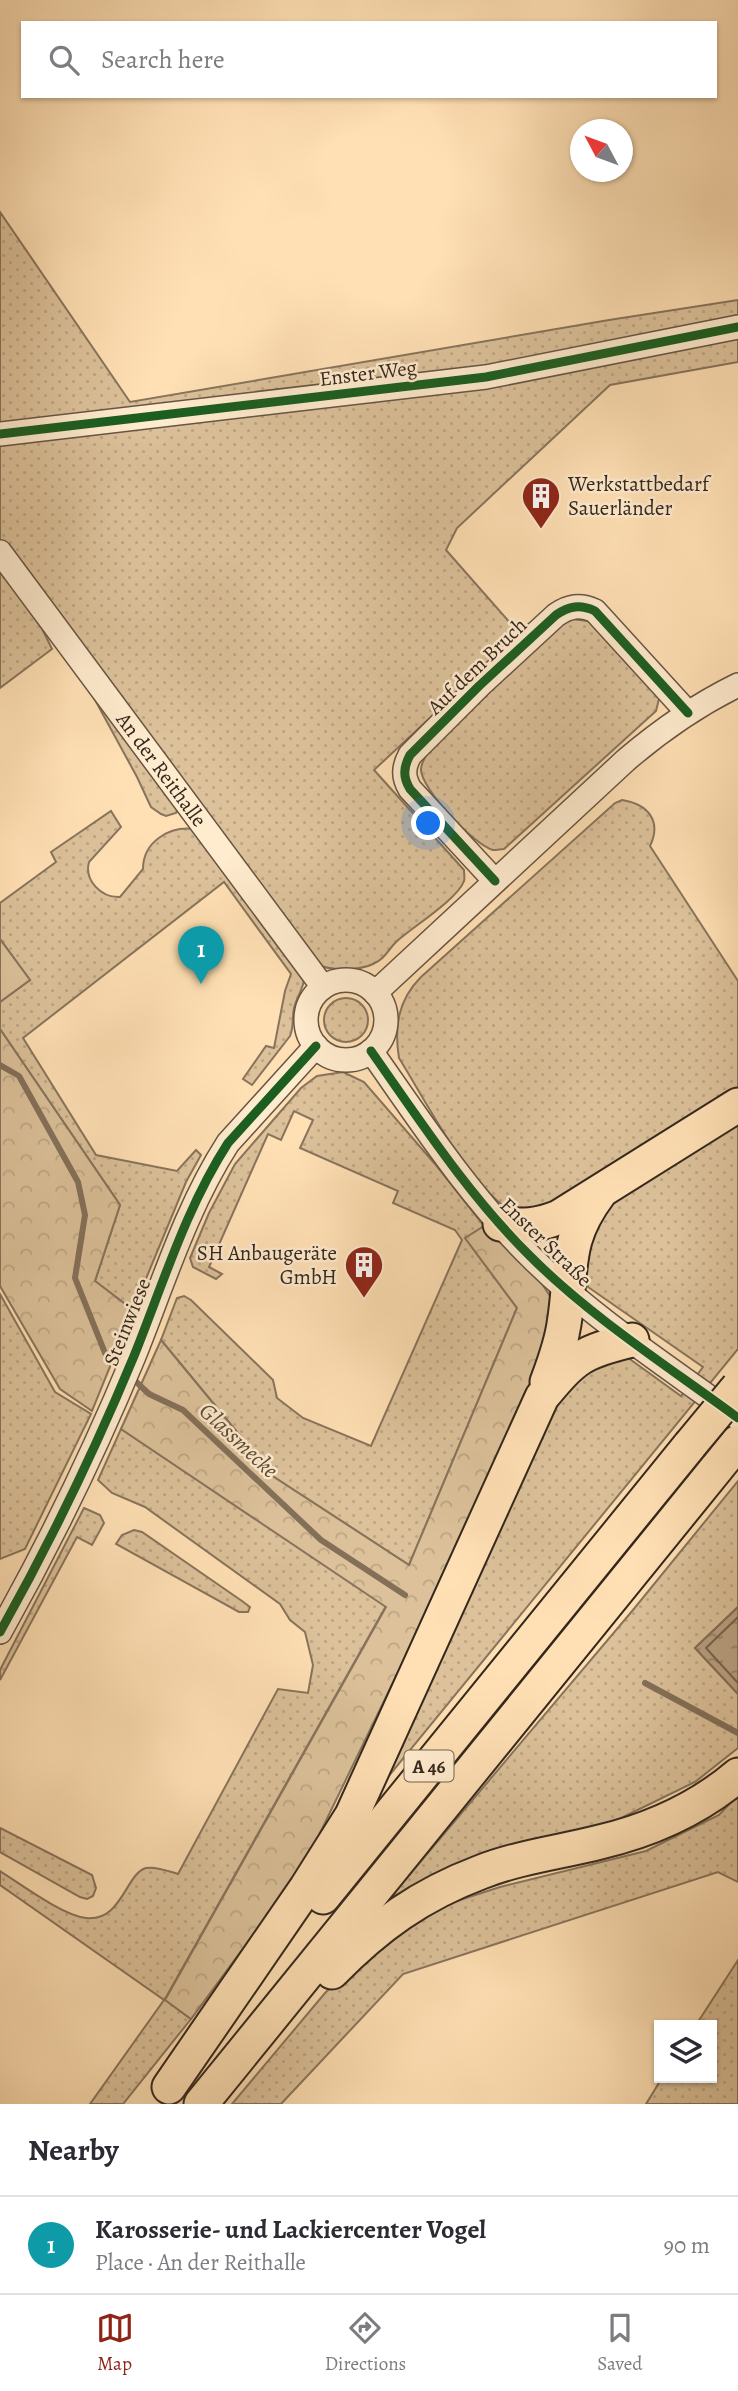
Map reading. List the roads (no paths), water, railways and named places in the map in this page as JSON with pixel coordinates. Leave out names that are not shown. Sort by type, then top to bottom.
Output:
[{"type":"highway","points":[[499,1224],[523,1226],[546,1223],[559,1217],[738,1105]]},
{"type":"highway","points":[[162,2096],[312,1880],[352,1815],[542,1397],[560,1347],[565,1322],[569,1263],[579,1225],[602,1189]]},
{"type":"highway","points":[[542,1397],[574,1360],[604,1347],[632,1340]]},
{"type":"highway","name":"A 46","points":[[162,2096],[738,1387]]},
{"type":"highway","name":"A 46","points":[[202,2104],[738,1443]]},
{"type":"highway","points":[[202,2104],[353,1951],[407,1908],[482,1871],[611,1839],[666,1821],[714,1794],[738,1775]]},
{"type":"street","name":"Enster Weg","points":[[0,434],[486,377],[738,327]]},
{"type":"street","name":"An der Reithalle","points":[[0,552],[323,987]]},
{"type":"street","name":"Auf dem Bruch","points":[[495,881],[410,789],[404,776],[405,764],[410,755],[479,686],[556,615],[579,606],[595,611],[688,713]]},
{"type":"street","points":[[375,993],[626,760],[688,713],[738,685]]},
{"type":"street","points":[[341,980],[354,981],[375,993],[386,1015],[380,1040],[371,1051],[359,1058],[345,1060],[332,1057],[316,1046],[307,1026],[307,1012],[311,1001],[323,987],[341,980]]},
{"type":"street","name":"Steinwiese","points":[[0,1632],[9,1596],[76,1485],[134,1356],[192,1212],[220,1156],[237,1133],[316,1046]]},
{"type":"street","name":"Enster Straße","points":[[371,1051],[449,1160],[499,1224],[531,1258],[567,1290],[738,1418]]},
{"type":"water","points":[[738,1607],[738,1694],[695,1648]]},
{"type":"waterway","name":"Glassmecke","points":[[0,1065],[19,1076],[78,1182],[85,1215],[75,1278],[105,1353],[122,1369]]},
{"type":"waterway","name":"Glassmecke","points":[[130,1376],[149,1394],[183,1410],[321,1540],[405,1595]]},
{"type":"waterway","name":"Glassmecke","points":[[645,1683],[738,1733]]},
{"type":"place","name":"Werkstattbedarf Sauerländer","points":[[541,530]]},
{"type":"place","name":"Karosserie- und Lackiercenter Vogel","points":[[201,984]]},
{"type":"place","name":"SH Anbaugeräte GmbH","points":[[364,1299]]}]
